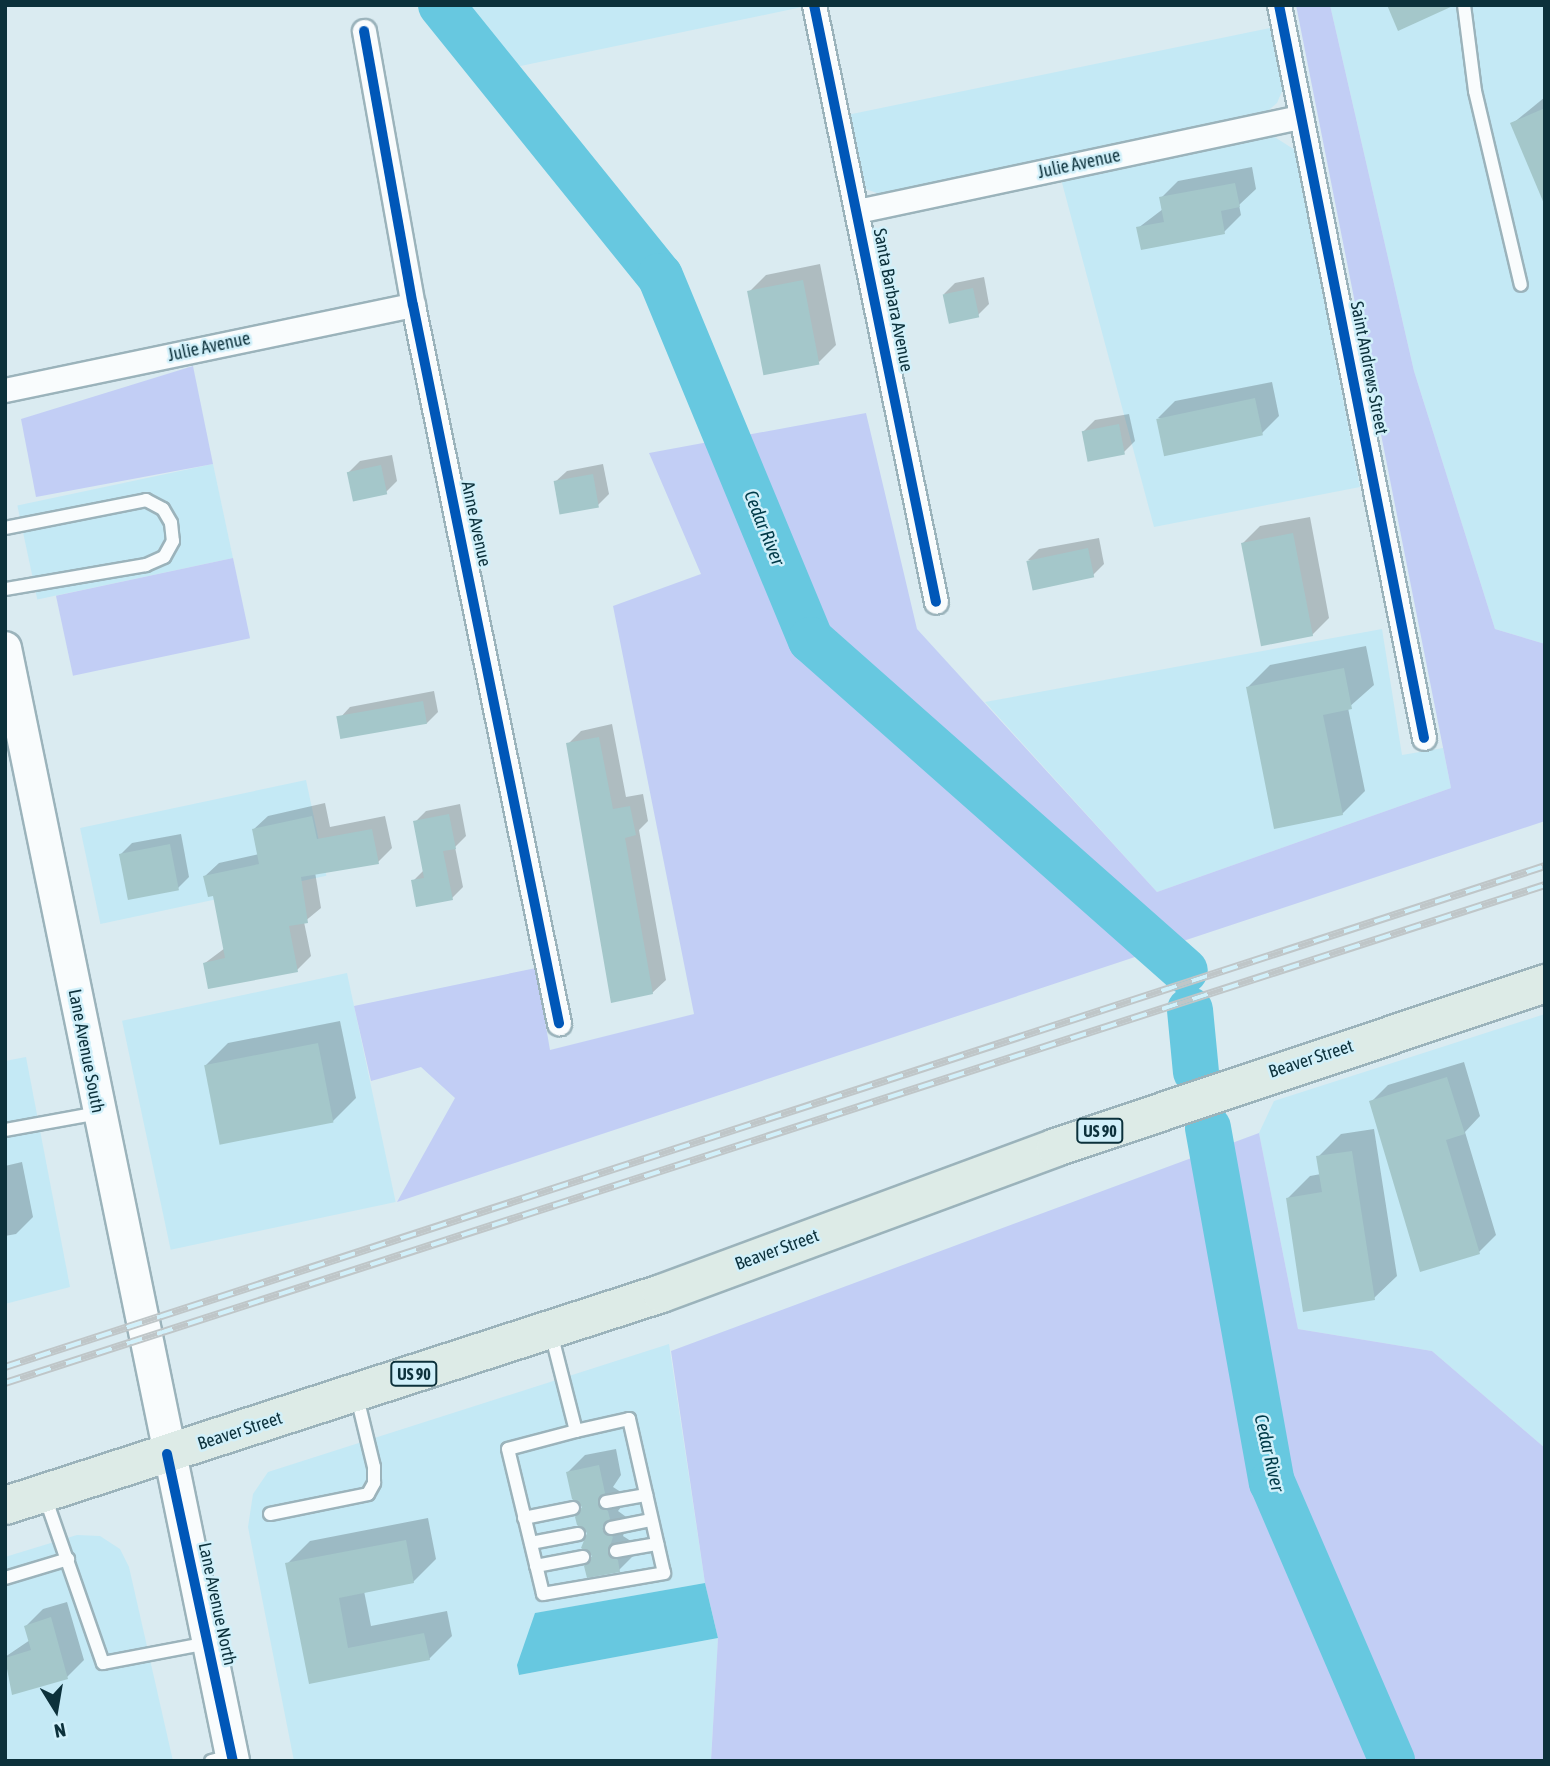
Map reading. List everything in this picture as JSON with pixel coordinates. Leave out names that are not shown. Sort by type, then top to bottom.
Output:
[{"type":"main road","name":"Lane Avenue South","points":[[5,648],[167,1454]]},
{"type":"main road","name":"Beaver Street","points":[[5,1505],[550,1330],[1081,1138],[1545,983]]},
{"type":"main road","name":"Lane Avenue North","points":[[167,1454],[208,1643],[225,1759]]},
{"type":"street","name":"Santa Barbara Avenue","points":[[814,5],[936,602]]},
{"type":"street","name":"Saint Andrews Street","points":[[1279,5],[1424,738]]},
{"type":"street","name":"Anne Avenue","points":[[364,31],[413,304],[559,1023]]},
{"type":"street","name":"Julie Avenue","points":[[857,211],[1301,117]]},
{"type":"street","name":"Julie Avenue","points":[[5,390],[413,304]]},
{"type":"lane","points":[[1464,5],[1475,91],[1521,285]]},
{"type":"lane","points":[[5,528],[146,500],[163,509],[171,523],[173,541],[164,556],[146,565],[5,589]]},
{"type":"lane","points":[[5,1130],[99,1113]]},
{"type":"lane","points":[[550,1330],[576,1431]]},
{"type":"lane","points":[[270,1514],[368,1494],[374,1483],[374,1467],[356,1393]]},
{"type":"lane","points":[[629,1419],[646,1494],[664,1573],[543,1594],[508,1449],[629,1419]]},
{"type":"lane","points":[[44,1492],[103,1663],[208,1643]]},
{"type":"lane","points":[[606,1502],[646,1494]]},
{"type":"lane","points":[[524,1518],[573,1508]]},
{"type":"lane","points":[[611,1528],[652,1520]]},
{"type":"lane","points":[[531,1543],[578,1534]]},
{"type":"lane","points":[[616,1551],[657,1544]]},
{"type":"lane","points":[[536,1566],[583,1557]]},
{"type":"lane","points":[[5,1578],[68,1559]]},
{"type":"shaded area","points":[[462,5],[802,5],[802,7],[511,68]]},
{"type":"shaded area","points":[[1296,5],[1330,5],[1414,371],[1495,629],[1545,644],[1545,821],[397,1202],[455,1098],[421,1067],[371,1081],[354,1006],[536,968],[550,1050],[694,1014],[613,606],[701,574],[649,453],[866,413],[917,629],[1157,892],[1451,788]]},
{"type":"shaded area","points":[[1330,5],[1545,5],[1545,644],[1495,629],[1414,371]]},
{"type":"shaded area","points":[[1270,28],[1283,89],[1277,103],[1262,116],[885,196],[863,188],[847,115]]},
{"type":"shaded area","points":[[1273,136],[1295,150],[1360,487],[1154,527],[1061,179]]},
{"type":"shaded area","points":[[193,366],[213,464],[36,497],[21,419]]},
{"type":"shaded area","points":[[213,464],[233,558],[37,599],[17,506]]},
{"type":"shaded area","points":[[233,558],[250,638],[73,676],[56,596]]},
{"type":"shaded area","points":[[1382,629],[1402,755],[1443,748],[1451,788],[1157,892],[985,702]]},
{"type":"shaded area","points":[[306,780],[326,876],[100,924],[80,828]]},
{"type":"shaded area","points":[[347,973],[396,1202],[171,1250],[122,1021]]},
{"type":"shaded area","points":[[1545,1014],[1545,1448],[1432,1351],[1298,1329],[1259,1133],[1274,1101]]},
{"type":"shaded area","points":[[26,1057],[70,1287],[5,1304],[5,1061]]},
{"type":"shaded area","points":[[1259,1133],[1298,1329],[1432,1351],[1545,1448],[1545,1761],[711,1761],[718,1638],[705,1583],[671,1351]]},
{"type":"shaded area","points":[[669,1344],[705,1583],[536,1613],[519,1675],[718,1638],[711,1761],[294,1761],[248,1527],[253,1494],[268,1472]]},
{"type":"shaded area","points":[[77,1535],[100,1536],[120,1549],[129,1567],[173,1761],[5,1761],[5,1557]]},
{"type":"shaded area","points":[[705,1583],[718,1638],[519,1675],[517,1665],[535,1613]]},
{"type":"building","points":[[1387,5],[1455,5],[1398,31]]},
{"type":"building","points":[[1545,108],[1545,206],[1510,123]]},
{"type":"building","points":[[1235,183],[1240,207],[1221,211],[1225,234],[1141,250],[1136,227],[1164,222],[1159,197]]},
{"type":"building","points":[[803,280],[819,364],[763,375],[747,291]]},
{"type":"building","points":[[973,288],[979,317],[949,324],[943,294]]},
{"type":"building","points":[[1255,398],[1263,435],[1164,456],[1156,419]]},
{"type":"building","points":[[1119,424],[1125,454],[1088,462],[1082,431]]},
{"type":"building","points":[[381,465],[387,494],[353,502],[347,472]]},
{"type":"building","points":[[593,474],[599,507],[560,514],[554,481]]},
{"type":"building","points":[[1293,533],[1313,636],[1261,646],[1241,543]]},
{"type":"building","points":[[1088,548],[1094,577],[1033,590],[1026,561]]},
{"type":"building","points":[[1344,668],[1352,709],[1323,715],[1343,815],[1274,829],[1246,687]]},
{"type":"building","points":[[423,701],[427,724],[340,739],[336,716]]},
{"type":"building","points":[[599,737],[613,809],[630,806],[636,835],[625,838],[653,994],[611,1003],[566,743]]},
{"type":"building","points":[[449,814],[456,849],[443,851],[453,900],[416,907],[411,880],[424,878],[413,821]]},
{"type":"building","points":[[312,816],[317,839],[372,829],[379,864],[301,877],[308,923],[289,926],[298,972],[208,989],[203,963],[225,958],[213,896],[208,897],[203,876],[259,864],[252,829]]},
{"type":"building","points":[[170,844],[179,890],[128,900],[119,854]]},
{"type":"building","points":[[318,1043],[333,1123],[220,1145],[204,1065]]},
{"type":"building","points":[[1447,1077],[1465,1134],[1446,1140],[1480,1254],[1420,1272],[1369,1101]]},
{"type":"building","points":[[1352,1151],[1375,1300],[1303,1312],[1286,1198],[1322,1192],[1316,1156]]},
{"type":"building","points":[[599,1465],[605,1493],[598,1504],[608,1511],[610,1519],[602,1529],[613,1537],[608,1553],[618,1560],[620,1572],[587,1578],[584,1566],[592,1556],[581,1548],[587,1533],[577,1525],[575,1517],[582,1507],[572,1499],[566,1472]]},
{"type":"building","points":[[406,1540],[414,1583],[339,1598],[348,1648],[424,1633],[430,1660],[309,1684],[285,1563]]},
{"type":"building","points":[[51,1617],[68,1679],[12,1695],[5,1658],[31,1650],[24,1626]]},
{"type":"waterway","name":"Cedar River","points":[[441,5],[660,276],[811,640],[1185,971]]},
{"type":"waterway","name":"Cedar River","points":[[1190,1010],[1196,1072]]},
{"type":"waterway","name":"Cedar River","points":[[1208,1128],[1272,1482],[1392,1761]]},
{"type":"railway","points":[[5,1367],[1545,866]]},
{"type":"railway","points":[[5,1383],[1545,885]]},
{"type":"cycle path","points":[[814,5],[936,602]]},
{"type":"cycle path","points":[[1279,5],[1424,738]]},
{"type":"cycle path","points":[[364,31],[413,305],[559,1023]]},
{"type":"cycle path","points":[[167,1454],[233,1761]]}]
